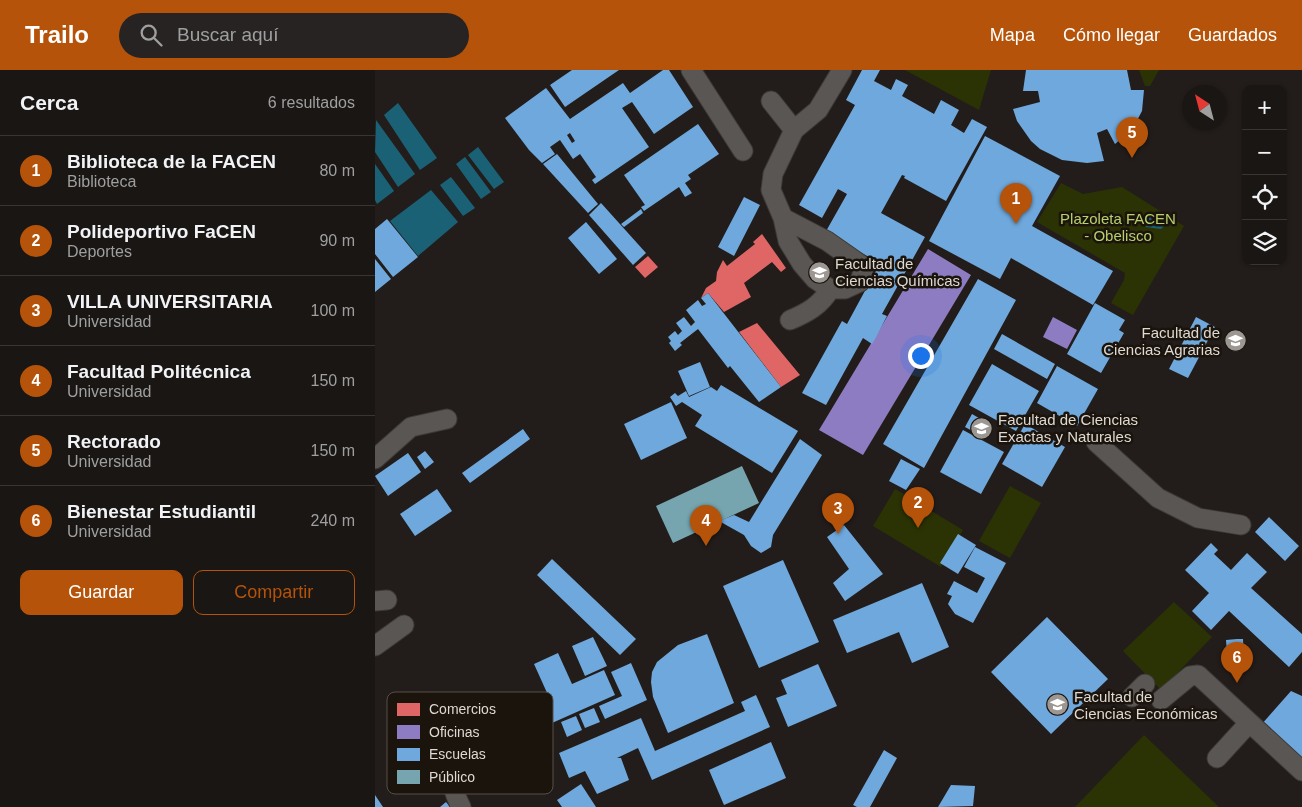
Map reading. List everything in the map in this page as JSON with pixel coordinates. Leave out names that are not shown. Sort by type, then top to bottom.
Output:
[{"type":"lane","points":[[691,70],[743,151]]},
{"type":"lane","points":[[783,218],[827,241],[864,267],[860,282],[845,288],[830,289],[815,279],[802,264],[788,241],[783,218],[771,190],[773,174],[794,130],[817,110],[842,70]]},
{"type":"lane","points":[[771,101],[794,130]]},
{"type":"lane","points":[[790,320],[802,315],[823,300],[830,289]]},
{"type":"lane","points":[[375,460],[411,427],[447,419]]},
{"type":"lane","points":[[1097,442],[1158,498],[1198,518],[1241,525]]},
{"type":"lane","points":[[375,646],[405,625]]},
{"type":"lane","points":[[1161,700],[1189,676],[1198,675],[1302,771]]},
{"type":"lane","points":[[1217,758],[1249,723]]},
{"type":"lane","points":[[456,794],[461,807]]},
{"type":"green space","points":[[905,70],[991,70],[979,110]]},
{"type":"green space","points":[[1139,70],[1159,70],[1150,86],[1145,86]]},
{"type":"green space","name":"Plazoleta FACEN - Obelisco","points":[[1061,183],[1083,194],[1122,187],[1184,226],[1133,315],[1111,303],[1124,280],[1125,273],[1037,222]]},
{"type":"green space","points":[[1010,486],[1041,503],[1010,558],[979,541]]},
{"type":"green space","points":[[895,489],[963,530],[941,567],[873,526]]},
{"type":"green space","points":[[1174,602],[1212,637],[1161,690],[1123,651]]},
{"type":"green space","points":[[1144,735],[1219,807],[1075,807]]},
{"type":"water","points":[[398,103],[437,158],[420,170],[384,115]]},
{"type":"water","points":[[376,120],[415,174],[398,187],[375,152]]},
{"type":"water","points":[[478,147],[504,182],[494,189],[468,155]]},
{"type":"water","points":[[465,157],[491,192],[481,199],[456,164]]},
{"type":"water","points":[[375,164],[394,191],[377,204],[375,200]]},
{"type":"water","points":[[451,177],[475,208],[463,216],[440,185]]},
{"type":"water","points":[[431,190],[458,222],[418,256],[390,221]]},
{"type":"water","points":[[1150,216],[1165,219],[1167,223],[1161,229],[1146,227],[1143,221]]},
{"type":"building: Comercios","points":[[762,234],[786,268],[781,272],[772,262],[744,283],[751,297],[724,312],[708,293],[701,298],[706,288],[716,281],[717,272],[723,260],[727,266],[755,244],[753,242]]},
{"type":"building: Comercios","points":[[648,256],[658,267],[645,278],[635,267]]},
{"type":"building: Comercios","points":[[757,323],[800,375],[781,387],[739,332]]},
{"type":"building: Oficinas","points":[[928,249],[971,275],[863,455],[819,430]]},
{"type":"building: Oficinas","points":[[1053,317],[1077,330],[1067,349],[1043,337]]},
{"type":"building: Escuelas","points":[[572,70],[619,70],[565,107],[550,85]]},
{"type":"building: Escuelas","points":[[663,70],[669,70],[693,107],[654,134],[632,102],[622,108],[649,147],[595,184],[592,180],[596,177],[580,154],[573,159],[560,140],[550,147],[555,154],[542,163],[529,150],[505,118],[546,88],[570,119],[623,83],[630,93]],"holes":[[[570,133],[575,141],[572,143],[567,135]]]},
{"type":"building: Escuelas","points":[[862,70],[880,70],[874,81],[891,90],[896,79],[908,85],[902,96],[934,114],[941,100],[959,110],[951,125],[964,133],[972,119],[987,127],[946,201],[904,178],[905,176],[902,175],[881,213],[925,237],[882,314],[887,316],[875,339],[872,344],[863,338],[826,405],[802,393],[842,321],[847,324],[880,263],[825,233],[847,194],[838,189],[822,218],[799,205],[855,105],[846,100]]},
{"type":"building: Escuelas","points":[[1026,70],[1127,70],[1131,90],[1144,90],[1142,111],[1132,130],[1115,144],[1107,129],[1097,133],[1104,161],[1087,163],[1062,160],[1040,149],[1031,141],[1017,121],[1013,109],[1040,102],[1038,91],[1023,91]]},
{"type":"building: Escuelas","points":[[698,124],[719,154],[688,175],[691,179],[685,183],[692,193],[685,197],[679,187],[644,211],[641,207],[645,205],[624,175]]},
{"type":"building: Escuelas","points":[[985,136],[1060,176],[1032,226],[1113,271],[1093,305],[1011,258],[1000,279],[929,241]]},
{"type":"building: Escuelas","points":[[557,154],[598,204],[588,213],[543,164]]},
{"type":"building: Escuelas","points":[[744,197],[760,205],[734,256],[718,247]]},
{"type":"building: Escuelas","points":[[601,203],[646,253],[633,265],[589,215]]},
{"type":"building: Escuelas","points":[[641,209],[643,213],[624,227],[621,224]]},
{"type":"building: Escuelas","points":[[387,219],[418,257],[393,277],[375,254],[375,229]]},
{"type":"building: Escuelas","points":[[586,222],[617,259],[599,274],[568,238]]},
{"type":"building: Escuelas","points":[[375,259],[391,279],[375,292]]},
{"type":"building: Escuelas","points":[[978,279],[1016,300],[924,468],[883,444]]},
{"type":"building: Escuelas","points":[[708,293],[781,387],[759,402],[730,366],[728,368],[698,329],[680,343],[682,345],[675,351],[669,343],[671,341],[668,337],[675,331],[678,335],[682,331],[676,323],[684,317],[691,326],[695,322],[686,310],[698,300],[702,306],[706,304],[701,298]]},
{"type":"building: Escuelas","points":[[1095,303],[1125,320],[1119,330],[1124,333],[1101,373],[1067,354]]},
{"type":"building: Escuelas","points":[[1196,317],[1215,327],[1188,378],[1169,369]]},
{"type":"building: Escuelas","points":[[1002,334],[1055,364],[1047,379],[994,349]]},
{"type":"building: Escuelas","points":[[700,362],[710,387],[689,396],[678,371]]},
{"type":"building: Escuelas","points":[[992,364],[1039,391],[1016,431],[969,405]]},
{"type":"building: Escuelas","points":[[1057,366],[1098,389],[1077,426],[1037,403]]},
{"type":"building: Escuelas","points":[[721,385],[798,431],[772,473],[695,426],[702,415],[682,402],[676,406],[670,397],[675,393],[678,396],[686,391],[689,397],[711,387],[717,391]]},
{"type":"building: Escuelas","points":[[671,402],[687,438],[641,460],[624,424]]},
{"type":"building: Escuelas","points":[[972,414],[991,425],[985,438],[965,427]]},
{"type":"building: Escuelas","points":[[1025,424],[1065,447],[1042,487],[1002,464]]},
{"type":"building: Escuelas","points":[[523,429],[530,439],[470,483],[462,473]]},
{"type":"building: Escuelas","points":[[963,430],[1004,452],[981,494],[940,472]]},
{"type":"building: Escuelas","points":[[800,439],[822,455],[773,535],[771,547],[761,553],[751,546],[744,535],[719,521],[734,515],[749,522]]},
{"type":"building: Escuelas","points":[[425,451],[434,462],[425,469],[417,457]]},
{"type":"building: Escuelas","points":[[408,453],[421,472],[388,496],[375,476]]},
{"type":"building: Escuelas","points":[[901,459],[920,469],[906,490],[889,481]]},
{"type":"building: Escuelas","points":[[437,489],[452,511],[415,536],[400,514]]},
{"type":"building: Escuelas","points":[[1269,517],[1299,546],[1285,561],[1255,532]]},
{"type":"building: Escuelas","points":[[844,525],[883,574],[845,601],[833,583],[849,569],[827,537]]},
{"type":"building: Escuelas","points":[[958,534],[976,545],[958,574],[940,563]]},
{"type":"building: Escuelas","points":[[1211,543],[1218,550],[1214,554],[1231,570],[1247,553],[1267,572],[1251,588],[1302,634],[1302,652],[1289,667],[1229,611],[1211,630],[1192,611],[1209,593],[1185,570]]},
{"type":"building: Escuelas","points":[[975,547],[1006,563],[973,623],[955,614],[948,604],[952,596],[947,594],[954,581],[977,593],[985,578],[964,567]]},
{"type":"building: Escuelas","points":[[552,559],[636,639],[620,655],[537,575]]},
{"type":"building: Escuelas","points":[[783,560],[819,642],[759,668],[723,586]]},
{"type":"building: Escuelas","points":[[922,583],[949,647],[912,663],[899,632],[847,653],[833,620]]},
{"type":"building: Escuelas","points":[[1047,617],[1108,679],[1051,734],[991,672]]},
{"type":"building: Escuelas","points":[[707,634],[734,703],[668,733],[653,697],[652,672],[657,662],[678,645]]},
{"type":"building: Escuelas","points":[[593,637],[607,666],[585,676],[572,646]]},
{"type":"building: Escuelas","points":[[1243,639],[1244,665],[1228,666],[1226,640]]},
{"type":"building: Escuelas","points":[[558,653],[572,684],[604,670],[615,695],[553,723],[553,692],[547,692],[534,664]]},
{"type":"building: Escuelas","points":[[631,663],[647,700],[605,719],[599,706],[622,696],[611,672]]},
{"type":"building: Escuelas","points":[[818,664],[837,706],[788,727],[776,698],[787,694],[781,680]]},
{"type":"building: Escuelas","points":[[1291,691],[1302,696],[1302,761],[1261,725]]},
{"type":"building: Escuelas","points":[[756,695],[770,727],[652,780],[638,748],[617,758],[621,758],[629,780],[597,794],[585,771],[569,778],[559,753],[641,718],[655,751],[745,711],[741,702]]},
{"type":"building: Escuelas","points":[[594,708],[600,722],[585,728],[579,714]]},
{"type":"building: Escuelas","points":[[576,716],[582,730],[567,737],[561,722]]},
{"type":"building: Escuelas","points":[[771,742],[786,778],[724,805],[709,770]]},
{"type":"building: Escuelas","points":[[884,750],[897,758],[870,807],[857,807],[853,805]]},
{"type":"building: Escuelas","points":[[581,784],[596,807],[562,807],[557,800]]},
{"type":"building: Escuelas","points":[[951,785],[975,786],[973,806],[938,807]]},
{"type":"building: Escuelas","points":[[375,795],[383,807],[375,807]]},
{"type":"building: Escuelas","points":[[446,802],[450,807],[440,807]]},
{"type":"building: Público","points":[[742,466],[759,503],[673,543],[656,506]]},
{"type":"place","name":"Rectorado","points":[[1132,158]]},
{"type":"place","name":"Biblioteca de la FACEN","points":[[1016,224]]},
{"type":"place","name":"Facultad de Ciencias Químicas","points":[[819,272]]},
{"type":"place","name":"Facultad de Ciencias Agrarias","points":[[1236,341]]},
{"type":"place","name":"Facultad de Ciencias Exactas y Naturales","points":[[982,428]]},
{"type":"place","name":"Polideportivo FaCEN","points":[[918,528]]},
{"type":"place","name":"VILLA UNIVERSITARIA","points":[[838,534]]},
{"type":"place","name":"Facultad Politécnica","points":[[706,546]]},
{"type":"place","name":"Bienestar Estudiantil","points":[[1237,683]]},
{"type":"place","name":"Facultad de Ciencias Económicas","points":[[1058,705]]}]
